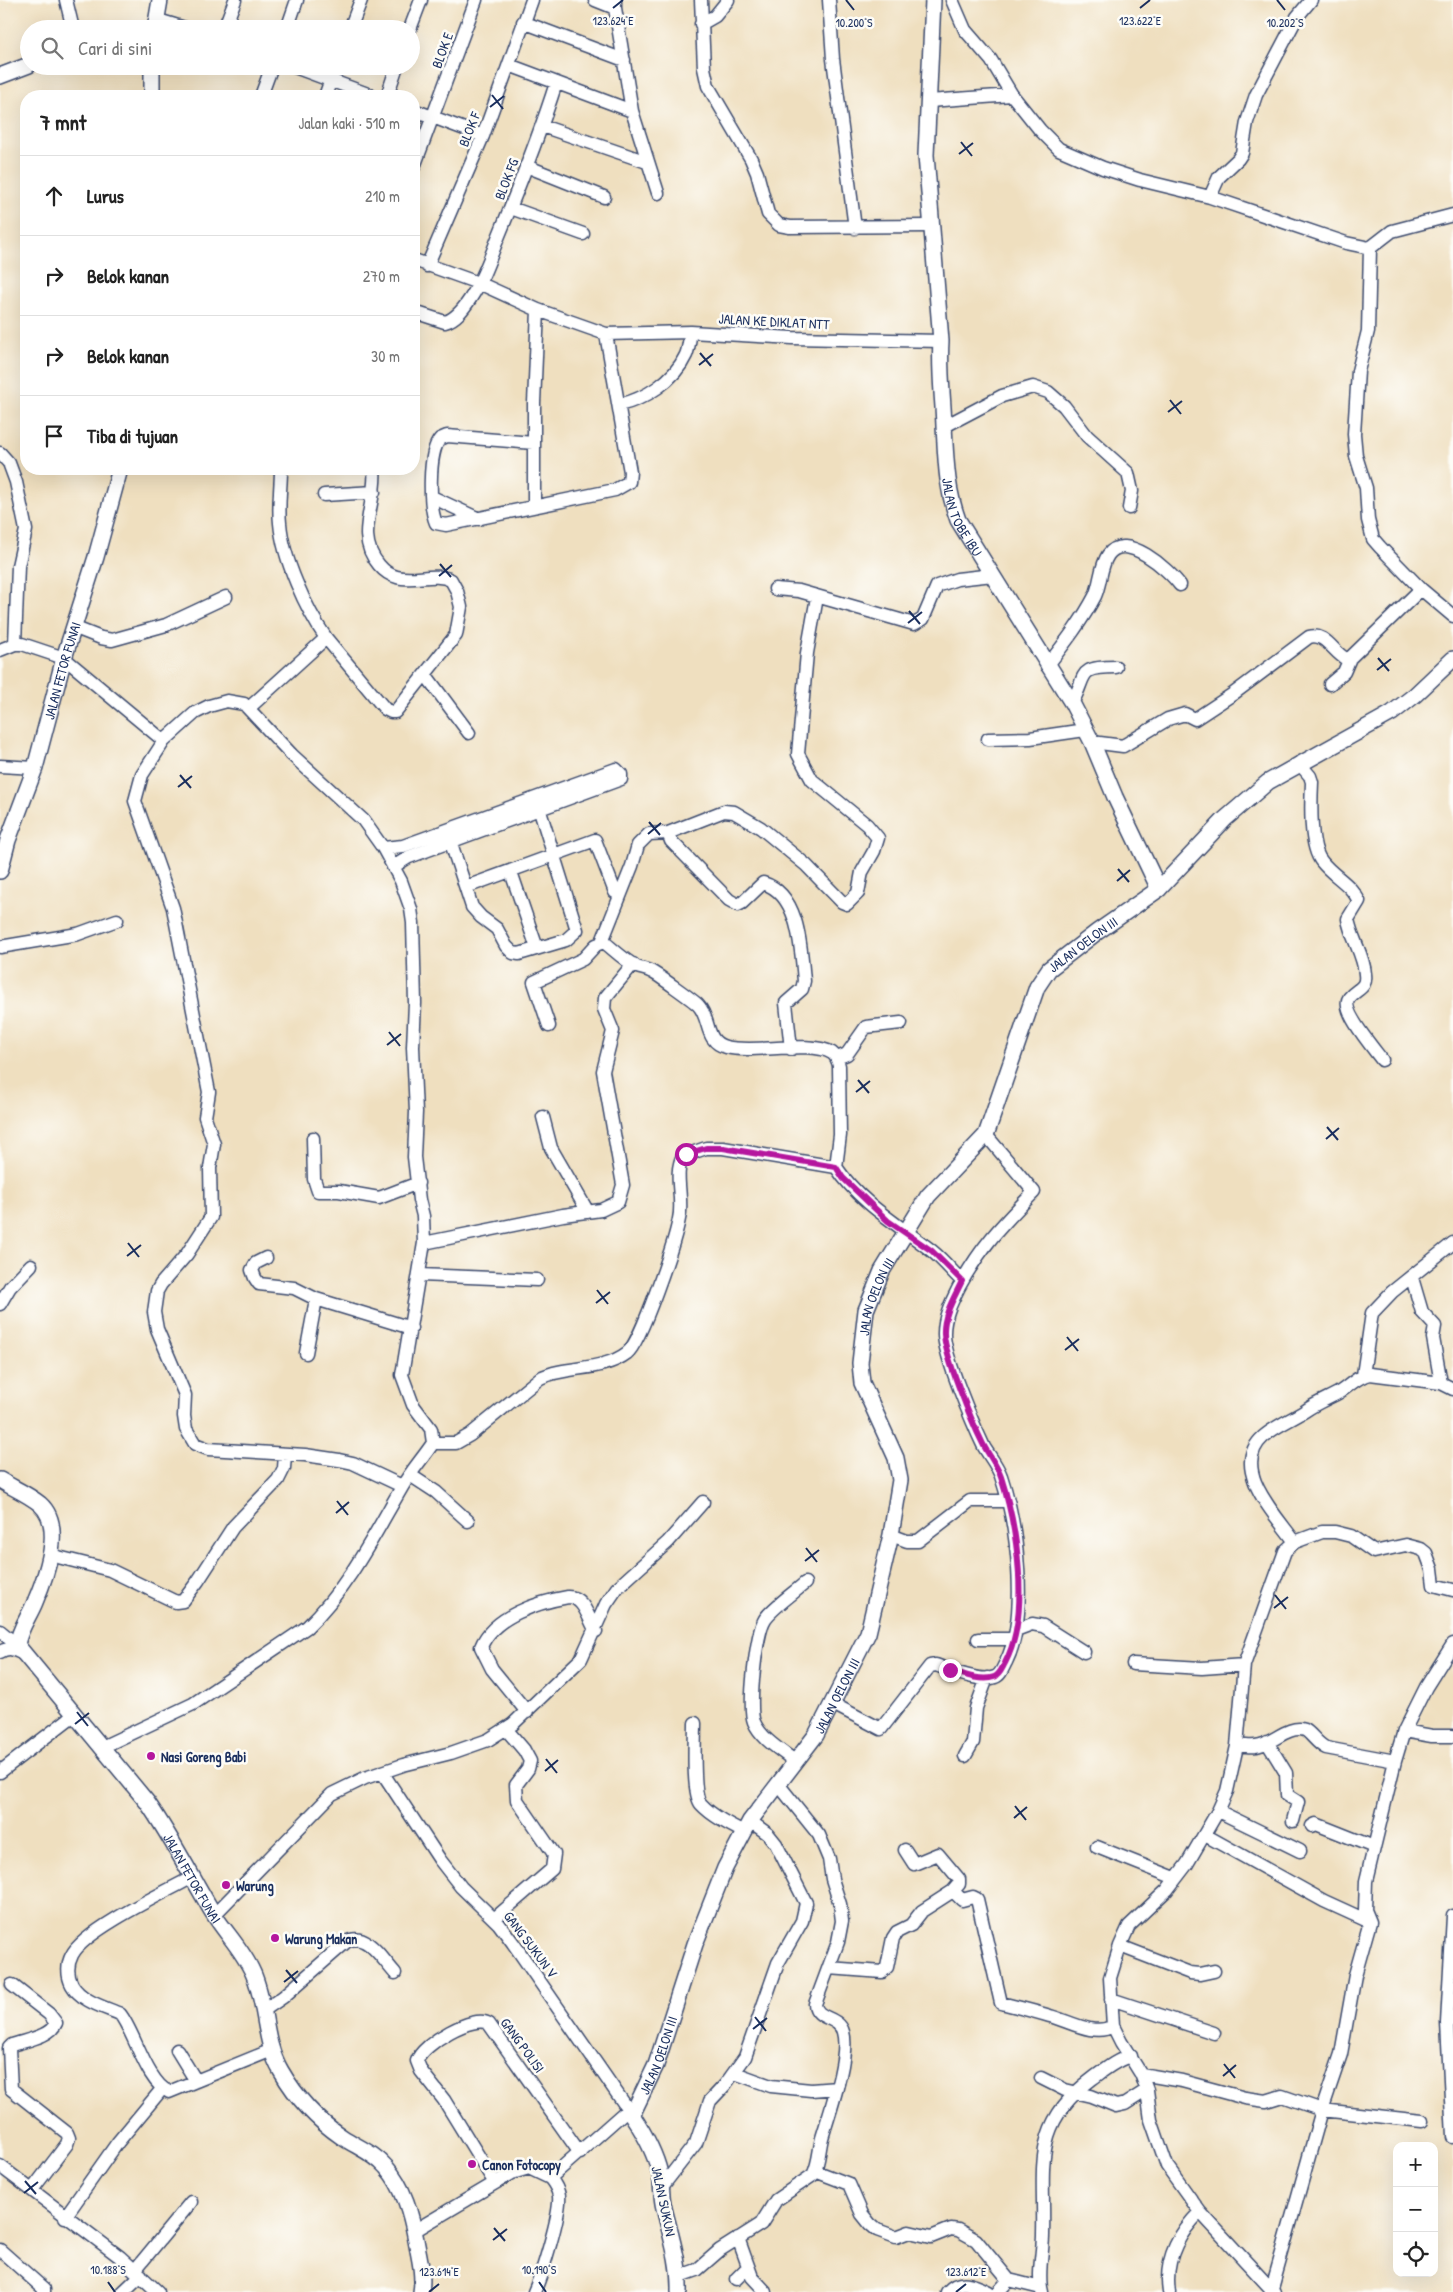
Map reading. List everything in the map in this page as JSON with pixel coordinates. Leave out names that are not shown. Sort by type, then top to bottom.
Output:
[{"type":"street","points":[[66,0],[71,20]]},
{"type":"street","points":[[158,20],[160,0]]},
{"type":"street","points":[[227,20],[235,0]]},
{"type":"street","points":[[290,20],[297,0]]},
{"type":"street","points":[[353,20],[361,0]]},
{"type":"street","points":[[413,20],[421,0]]},
{"type":"street","name":"BLOK E","points":[[420,151],[476,0]]},
{"type":"street","name":"BLOK F","points":[[427,266],[483,136],[532,0]]},
{"type":"street","points":[[595,0],[615,4],[632,112],[658,193]]},
{"type":"street","points":[[701,0],[705,77],[751,159],[771,218],[779,226],[855,228],[897,225],[931,226]]},
{"type":"street","points":[[701,24],[716,16],[728,0]]},
{"type":"street","points":[[830,0],[833,59],[855,228]]},
{"type":"street","name":"JALAN TOBE IBU","points":[[933,0],[926,155],[941,341],[939,371],[944,426],[945,470],[950,498],[958,520],[1047,666],[1072,703],[1159,889]]},
{"type":"street","points":[[952,0],[965,30],[991,60],[1012,95],[1040,130],[1059,149],[1070,155],[1140,180],[1210,197],[1346,243],[1370,248],[1392,231],[1453,215]]},
{"type":"street","points":[[1210,197],[1219,177],[1242,153],[1246,140],[1247,122],[1256,96],[1297,17],[1311,0]]},
{"type":"street","points":[[524,22],[624,60]]},
{"type":"street","points":[[509,65],[632,112]]},
{"type":"street","points":[[0,76],[20,69]]},
{"type":"street","points":[[152,75],[152,90]]},
{"type":"street","points":[[263,90],[269,75]]},
{"type":"street","points":[[315,75],[356,90]]},
{"type":"street","points":[[327,90],[332,75]]},
{"type":"street","points":[[389,90],[394,75]]},
{"type":"street","name":"BLOK FG","points":[[420,314],[440,322],[449,321],[460,313],[479,283],[542,126],[556,83]]},
{"type":"street","points":[[929,101],[1012,95]]},
{"type":"street","points":[[420,112],[483,136]]},
{"type":"street","points":[[542,126],[647,162]]},
{"type":"street","points":[[526,166],[604,196]]},
{"type":"street","points":[[510,208],[583,234]]},
{"type":"street","points":[[1370,248],[1368,332],[1358,371],[1354,446],[1366,488],[1368,520],[1373,538],[1421,589],[1453,616]]},
{"type":"street","name":"JALAN KE DIKLAT NTT","points":[[420,263],[479,283],[538,310],[606,334],[691,332],[792,338],[941,341]]},
{"type":"street","points":[[534,506],[538,310]]},
{"type":"street","points":[[619,405],[634,402],[673,375],[687,354],[691,332]]},
{"type":"street","points":[[534,442],[447,436],[440,439],[434,451],[432,497],[433,517],[436,523],[440,525],[479,519],[615,490],[629,482],[630,472],[606,334]]},
{"type":"street","points":[[944,426],[1002,396],[1033,387],[1048,392],[1064,406],[1087,436],[1128,474],[1132,491],[1129,508]]},
{"type":"street","points":[[0,453],[9,463],[16,482],[26,530],[18,566],[15,644]]},
{"type":"street","name":"JALAN FETOR FUNAI","points":[[0,871],[8,840],[36,768],[64,658],[118,475]]},
{"type":"street","points":[[281,475],[279,497],[283,541],[312,616],[326,638],[385,709],[395,712],[456,635],[460,607],[457,591],[451,580],[446,578],[399,578],[384,571],[375,560],[368,547],[366,535],[374,492],[374,475]]},
{"type":"street","points":[[324,495],[374,492]]},
{"type":"street","points":[[432,497],[479,519]]},
{"type":"street","points":[[1047,666],[1096,593],[1104,564],[1113,550],[1122,547],[1144,553],[1174,576],[1180,585]]},
{"type":"street","points":[[775,589],[800,591],[914,624],[923,619],[937,586],[956,580],[993,575]]},
{"type":"street","points":[[1330,684],[1344,672],[1350,658],[1421,589]]},
{"type":"street","points":[[74,627],[101,638],[112,640],[166,625],[226,597]]},
{"type":"street","points":[[604,942],[603,939],[632,866],[638,845],[649,834],[668,833],[724,811],[734,812],[761,828],[806,865],[842,902],[847,904],[856,897],[862,872],[874,851],[878,838],[867,825],[812,780],[798,754],[807,653],[817,597]]},
{"type":"street","points":[[988,739],[1089,736],[1110,746],[1123,746],[1168,719],[1185,714],[1195,719],[1233,694],[1309,637],[1318,635],[1322,637],[1340,656],[1350,658]]},
{"type":"street","points":[[250,708],[326,638]]},
{"type":"street","points":[[0,650],[15,644],[64,658],[164,741]]},
{"type":"street","name":"JALAN OELON III","points":[[630,2112],[656,2065],[695,1944],[722,1876],[747,1826],[816,1735],[868,1633],[899,1492],[899,1471],[896,1458],[862,1383],[860,1363],[862,1333],[870,1298],[882,1272],[931,1191],[986,1135],[1036,987],[1043,976],[1096,932],[1159,889],[1240,805],[1268,782],[1299,763],[1392,713],[1415,695],[1453,659]]},
{"type":"street","points":[[1072,703],[1086,672],[1093,668],[1116,667]]},
{"type":"street","points":[[425,674],[469,733]]},
{"type":"street","points":[[102,1747],[193,1704],[307,1627],[320,1614],[358,1562],[406,1480],[433,1443],[431,1429],[426,1419],[413,1405],[402,1375],[424,1243],[423,1216],[414,1158],[416,1112],[413,1047],[416,1003],[413,923],[405,890],[383,848],[363,820],[292,755],[250,708],[235,702],[217,703],[195,713],[164,741],[142,775],[134,802],[167,888],[177,924],[209,1092],[205,1117],[214,1144],[210,1168],[211,1217],[197,1241],[157,1291],[154,1320],[185,1395],[184,1416],[186,1429],[195,1444],[208,1449],[305,1455],[353,1463],[406,1480],[436,1492],[468,1521]]},
{"type":"street","points":[[1299,763],[1310,776],[1312,782],[1316,852],[1323,862],[1354,892],[1359,902],[1348,919],[1363,963],[1365,983],[1362,989],[1349,998],[1347,1005],[1354,1021],[1382,1060]]},
{"type":"street","points":[[0,766],[36,768]]},
{"type":"street","points":[[383,848],[403,846],[446,829],[537,803],[621,779],[621,774],[616,769],[537,803],[450,842],[409,857],[393,867]]},
{"type":"street","points":[[446,829],[472,907],[481,917],[497,929],[506,946],[513,953],[566,940],[573,936],[577,930],[537,803]]},
{"type":"street","points":[[668,833],[671,841],[729,900],[738,905],[742,903],[762,883],[779,895],[793,913],[804,981],[802,989],[786,1003],[791,1049]]},
{"type":"street","points":[[466,887],[596,840],[615,892]]},
{"type":"street","points":[[511,872],[537,948]]},
{"type":"street","points":[[0,947],[78,934],[117,920]]},
{"type":"street","points":[[604,942],[633,964],[654,973],[698,1004],[706,1017],[708,1031],[712,1038],[724,1047],[822,1050],[837,1058],[839,1066],[840,1135],[836,1167],[843,1178],[905,1233],[932,1251],[962,1281]]},
{"type":"street","points":[[549,1026],[534,982],[583,959],[596,945],[604,942]]},
{"type":"street","points":[[424,1243],[615,1206],[621,1196],[623,1185],[603,1071],[613,1031],[604,1004],[605,998],[633,964]]},
{"type":"street","points":[[837,1058],[847,1054],[866,1027],[901,1023]]},
{"type":"street","points":[[543,1118],[551,1148],[588,1212]]},
{"type":"street","points":[[833,1704],[874,1728],[881,1730],[930,1666],[987,1678],[995,1677],[1009,1656],[1014,1635],[1018,1600],[1017,1555],[1011,1515],[1001,1476],[978,1433],[954,1371],[944,1336],[950,1305],[962,1281],[990,1238],[1034,1192],[986,1135]]},
{"type":"street","points":[[314,1138],[314,1179],[318,1191],[339,1191],[379,1198],[418,1183]]},
{"type":"street","points":[[433,1443],[456,1443],[470,1435],[534,1382],[548,1374],[602,1364],[628,1353],[633,1347],[648,1312],[680,1218],[679,1168],[683,1156],[706,1148],[723,1148],[836,1167]]},
{"type":"street","points":[[1363,1375],[1372,1313],[1392,1292],[1412,1278],[1453,1243]]},
{"type":"street","points":[[266,1258],[256,1263],[252,1270],[259,1284],[294,1288],[316,1299],[411,1328]]},
{"type":"street","points":[[0,1304],[10,1287],[31,1265]]},
{"type":"street","points":[[420,1275],[537,1280]]},
{"type":"street","points":[[1295,1542],[1264,1498],[1254,1480],[1250,1463],[1257,1443],[1269,1432],[1316,1403],[1337,1394],[1363,1375],[1370,1374],[1447,1386],[1433,1338],[1435,1326],[1422,1312],[1412,1278]]},
{"type":"street","points":[[306,1354],[316,1299]]},
{"type":"street","points":[[50,1555],[110,1570],[176,1602],[183,1601],[198,1582],[233,1527],[278,1480],[284,1468],[285,1455]]},
{"type":"street","points":[[0,1480],[41,1505],[48,1515],[53,1538],[50,1555],[35,1601],[18,1636],[20,1649]]},
{"type":"street","points":[[891,1535],[907,1541],[918,1541],[970,1501],[1006,1501]]},
{"type":"street","points":[[214,1915],[325,1799],[340,1789],[402,1764],[451,1754],[488,1740],[506,1729],[527,1712],[580,1659],[596,1631],[606,1604],[617,1588],[668,1542],[703,1502]]},
{"type":"street","points":[[1272,2292],[1200,2212],[1168,2166],[1158,2146],[1151,2120],[1147,2090],[1141,2074],[1113,2026],[1110,1978],[1120,1946],[1135,1919],[1167,1890],[1187,1864],[1205,1835],[1227,1791],[1236,1746],[1244,1665],[1282,1558],[1288,1548],[1295,1542],[1322,1532],[1335,1532],[1351,1536],[1374,1552],[1411,1545],[1426,1552],[1432,1569],[1434,1585],[1453,1590]]},
{"type":"street","points":[[796,1762],[759,1729],[754,1722],[752,1703],[757,1644],[764,1620],[805,1583]]},
{"type":"street","points":[[527,1712],[486,1659],[481,1647],[487,1637],[517,1612],[568,1596],[574,1597],[581,1602],[596,1631]]},
{"type":"street","points":[[978,1640],[1014,1635],[1032,1624],[1043,1626],[1084,1652]]},
{"type":"street","points":[[0,1631],[20,1649]]},
{"type":"street","points":[[1272,2292],[1322,2110],[1341,2054],[1355,1975],[1370,1922],[1364,1900],[1366,1881],[1395,1761],[1404,1731],[1426,1687],[1450,1657],[1453,1644]]},
{"type":"street","points":[[0,1652],[5,1649],[20,1649]]},
{"type":"street","name":"JALAN FETOR FUNAI","points":[[20,1649],[147,1802],[214,1915],[244,1955],[254,1974],[272,2050],[280,2070],[293,2089],[317,2117],[342,2137],[375,2157],[386,2167],[405,2198],[414,2230],[422,2270],[421,2292]]},
{"type":"street","points":[[1133,1664],[1202,1668],[1244,1665]]},
{"type":"street","points":[[965,1756],[973,1742],[976,1708],[987,1678]]},
{"type":"street","points":[[0,1772],[74,1715]]},
{"type":"street","points":[[661,2188],[696,2143],[710,2101],[735,2073],[749,2049],[759,2012],[778,1963],[802,1921],[806,1909],[803,1898],[776,1844],[768,1834],[704,1806],[699,1800],[694,1762],[695,1723]]},
{"type":"street","points":[[494,1919],[552,1869],[554,1862],[554,1854],[518,1800],[516,1785],[528,1769],[530,1762],[524,1750],[506,1729]]},
{"type":"street","points":[[1236,1746],[1260,1746],[1279,1735],[1305,1730],[1317,1743],[1326,1748],[1395,1761]]},
{"type":"street","points":[[1404,1731],[1432,1736],[1453,1736]]},
{"type":"street","points":[[1267,1742],[1286,1773],[1287,1795],[1298,1802],[1293,1821]]},
{"type":"street","name":"GANG SUKUN V","points":[[382,1772],[461,1887],[494,1919],[570,2021],[630,2112]]},
{"type":"street","points":[[680,2276],[698,2270],[738,2238],[764,2221],[776,2200],[805,2183],[815,2171],[836,2088],[844,2041],[843,2031],[837,2022],[820,2014],[815,2007],[838,1942],[842,1920],[840,1904],[832,1879],[829,1859],[819,1835],[778,1784]]},
{"type":"street","points":[[1218,1811],[1300,1851]]},
{"type":"street","points":[[1312,1826],[1316,1824],[1374,1847]]},
{"type":"street","points":[[1205,1835],[1324,1901],[1370,1922]]},
{"type":"street","points":[[1097,1846],[1175,1878]]},
{"type":"street","points":[[829,1968],[882,1972],[886,1967],[893,1938],[897,1932],[911,1925],[922,1911],[953,1891],[959,1884],[959,1879],[938,1854],[914,1864],[905,1850]]},
{"type":"street","points":[[193,1877],[117,1918],[82,1943],[72,1955],[68,1969],[72,1985],[84,1998],[122,2016],[140,2056],[162,2088],[172,2092],[272,2050]]},
{"type":"street","points":[[953,1891],[962,1900],[973,1897],[977,1899],[995,1969],[1001,2003],[1080,2026],[1098,2029],[1113,2026]]},
{"type":"street","points":[[1453,1916],[1447,2022],[1453,2137]]},
{"type":"street","points":[[264,2010],[346,1942],[354,1938],[360,1938],[367,1942],[395,1974]]},
{"type":"street","points":[[1120,1946],[1190,1973],[1200,1974],[1214,1971]]},
{"type":"street","points":[[12,1985],[49,2014],[56,2023],[46,2033],[12,2045],[9,2048],[12,2089],[67,2133],[69,2138],[67,2144],[32,2190]]},
{"type":"street","points":[[1111,1999],[1214,2033]]},
{"type":"street","name":"GANG POLISI","points":[[495,2183],[444,2100],[421,2071],[417,2061],[422,2052],[442,2037],[478,2021],[483,2020],[489,2024],[580,2153]]},
{"type":"street","points":[[177,2050],[196,2082]]},
{"type":"street","points":[[815,2171],[836,2177],[849,2184],[862,2214],[877,2230],[892,2237],[909,2232],[930,2237],[951,2229],[958,2230],[976,2240],[1009,2280],[1041,2290],[1043,2180],[1046,2136],[1060,2110],[1076,2093],[1112,2065],[1131,2056]]},
{"type":"street","points":[[735,2073],[770,2086],[811,2090],[836,2088]]},
{"type":"street","points":[[1141,2074],[1182,2081],[1245,2098],[1266,2101],[1282,2096],[1322,2110],[1422,2121]]},
{"type":"street","points":[[1041,2078],[1076,2093],[1116,2106],[1125,2104],[1147,2090]]},
{"type":"street","points":[[65,2217],[118,2142],[162,2088]]},
{"type":"street","points":[[550,2178],[630,2112]]},
{"type":"street","name":"JALAN SUKUN","points":[[630,2112],[653,2152],[680,2276],[679,2292]]},
{"type":"street","points":[[0,2166],[138,2273],[158,2292]]},
{"type":"street","points":[[414,2230],[512,2173],[529,2168],[550,2178],[558,2192],[559,2199],[552,2233],[534,2292]]},
{"type":"street","points":[[123,2292],[191,2202]]},
{"type":"street","points":[[1169,2292],[1168,2270],[1177,2240],[1200,2212]]},
{"type":"street","points":[[738,2238],[752,2277],[766,2292]]},
{"type":"street","points":[[0,2250],[44,2289],[44,2292]]},
{"type":"street","points":[[736,2279],[748,2266]]},
{"type":"street","points":[[998,2292],[1009,2280]]},
{"type":"street","points":[[947,2292],[953,2284],[964,2282],[988,2292]]},
{"type":"place","name":"Nasi Goreng Babi","points":[[151,1756]]},
{"type":"place","name":"Warung","points":[[226,1885]]},
{"type":"place","name":"Warung Makan","points":[[275,1938]]},
{"type":"place","name":"Canon Fotocopy","points":[[472,2164]]},
{"type":"route","points":[[686,1154],[706,1148],[723,1148],[803,1163],[836,1167],[843,1178],[888,1221],[932,1251],[962,1281],[950,1305],[944,1323],[944,1336],[954,1371],[978,1433],[1001,1476],[1014,1531],[1017,1555],[1018,1600],[1016,1630],[1009,1656],[998,1675],[992,1678],[977,1677],[950,1670]]}]
